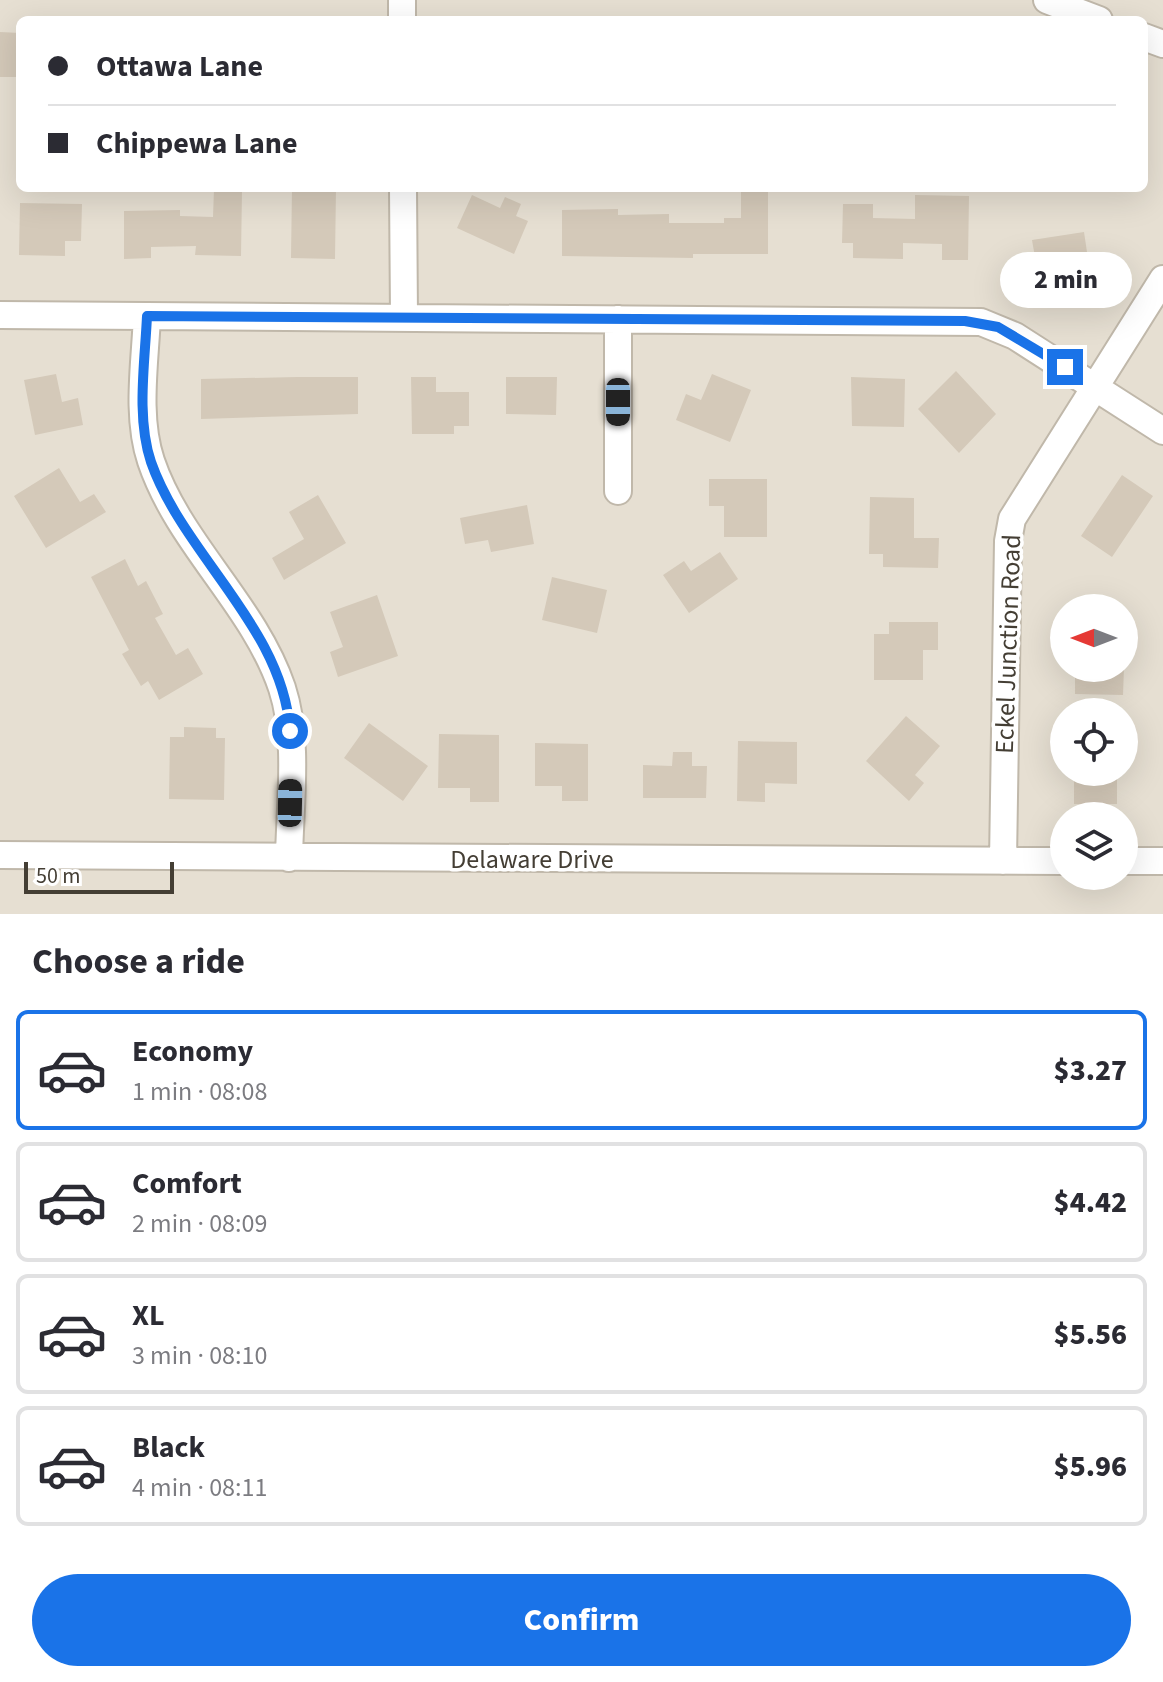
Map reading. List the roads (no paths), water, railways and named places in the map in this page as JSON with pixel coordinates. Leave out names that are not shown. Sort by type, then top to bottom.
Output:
[{"type":"street","points":[[1047,0],[1089,16]]},
{"type":"street","points":[[403,192],[404,316]]},
{"type":"street","name":"Eckel Junction Road","points":[[1003,861],[1008,541],[1021,500],[1163,279]]},
{"type":"street","points":[[0,315],[981,322],[998,327],[1163,431]]},
{"type":"street","points":[[147,316],[145,431],[151,461],[179,516],[246,620],[282,687],[291,747],[289,858]]},
{"type":"street","points":[[618,319],[618,491]]},
{"type":"street","name":"Delaware Drive","points":[[0,855],[1050,861]]},
{"type":"street","points":[[1138,861],[1163,861]]}]
